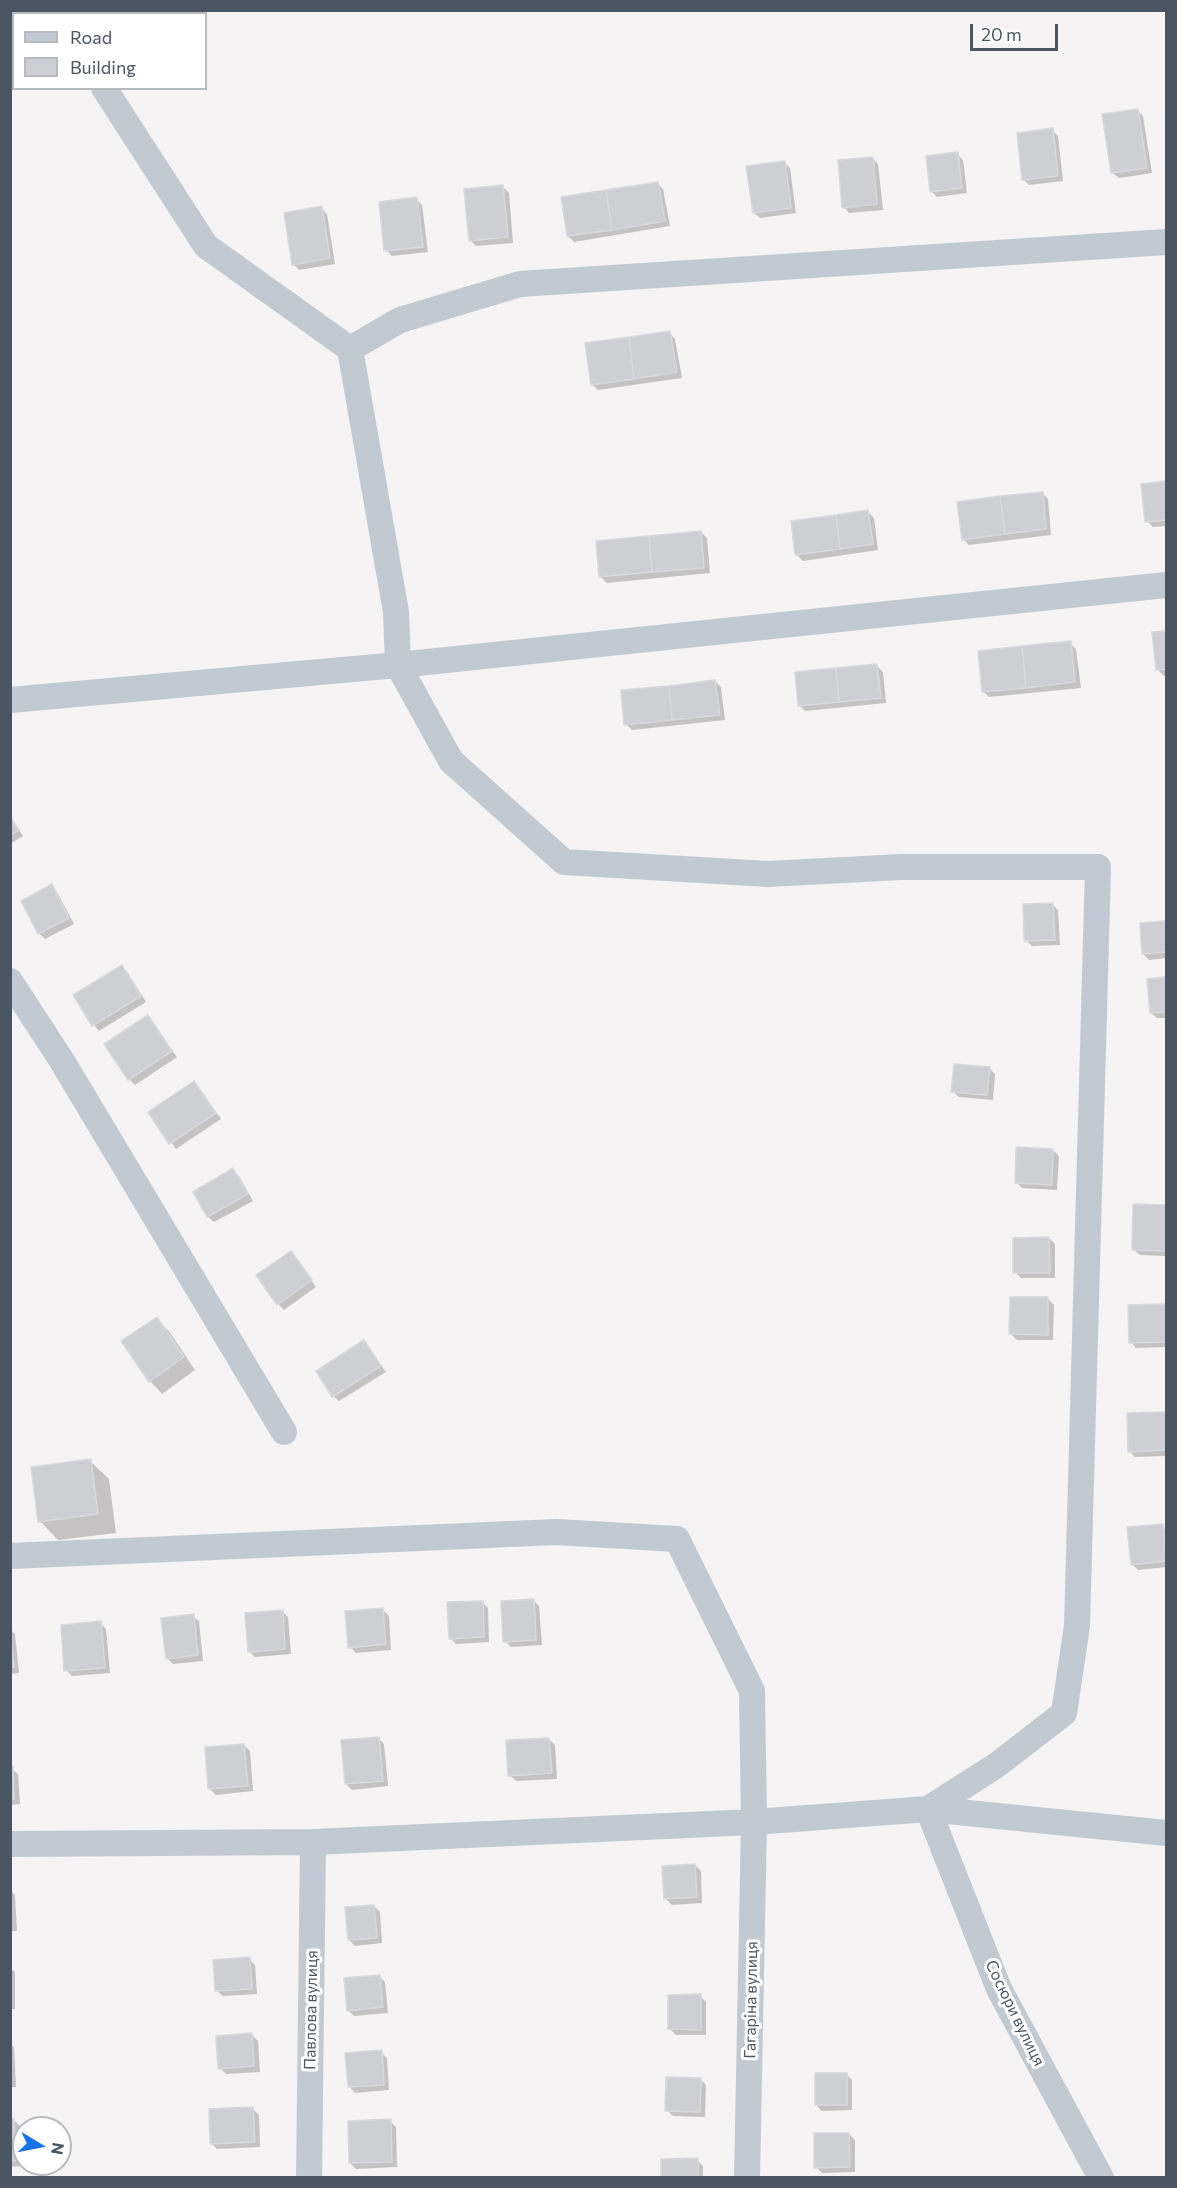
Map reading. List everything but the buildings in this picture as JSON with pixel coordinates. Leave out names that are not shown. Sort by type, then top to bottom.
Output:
[{"type":"street","points":[[105,90],[206,246],[350,349],[396,612],[398,665],[451,761],[564,862],[768,874],[901,867],[1098,867],[1077,1626],[1064,1713],[997,1765],[928,1809]]},
{"type":"street","points":[[350,349],[400,320],[520,284],[1167,242]]},
{"type":"street","points":[[10,700],[398,665],[1167,585]]},
{"type":"street","points":[[10,981],[62,1061],[284,1432]]},
{"type":"street","name":"Гагаріна вулиця","points":[[10,1556],[556,1532],[677,1539],[752,1691],[754,1822],[747,2178]]},
{"type":"street","points":[[10,1844],[313,1842],[754,1822],[928,1809],[1167,1833]]},
{"type":"street","name":"Сосюри вулиця","points":[[928,1809],[999,1989],[1101,2178]]},
{"type":"street","name":"Павлова вулиця","points":[[309,2178],[313,1842]]}]
